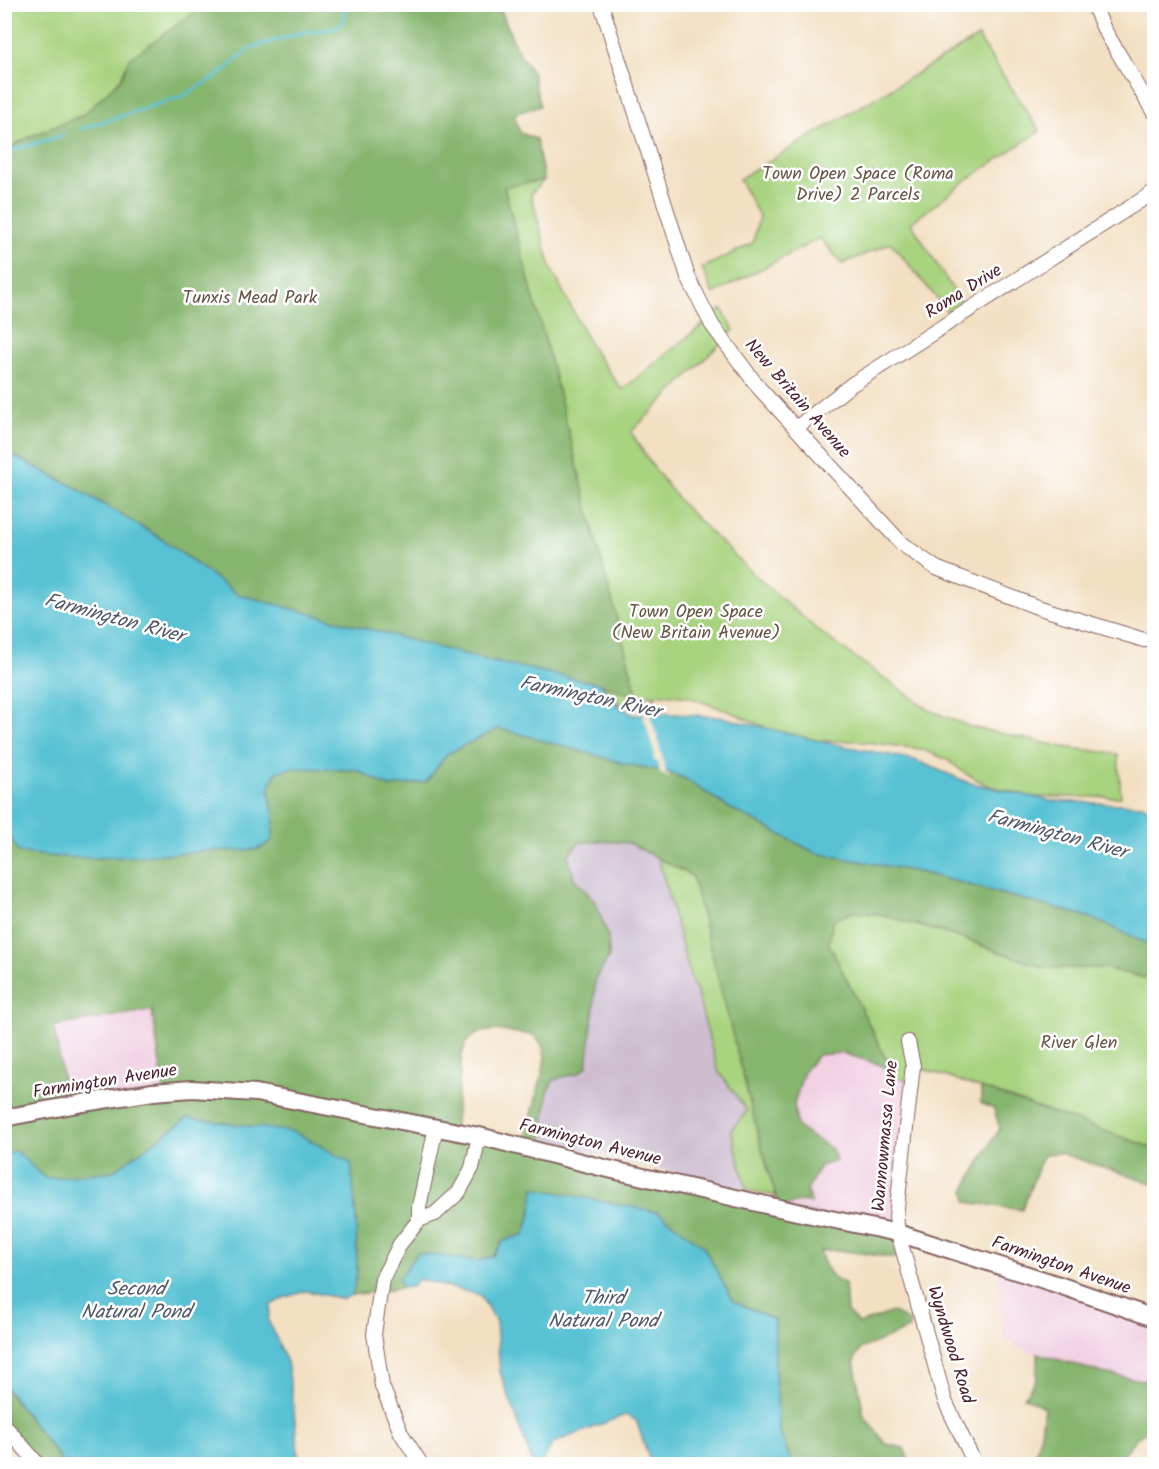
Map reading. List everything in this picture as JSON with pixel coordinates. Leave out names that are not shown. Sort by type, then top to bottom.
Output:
[{"type":"main road","name":"Farmington Avenue","points":[[4,1118],[153,1092],[192,1089],[256,1093],[479,1136],[613,1170],[898,1233],[1155,1318]]},
{"type":"street","name":"New Britain Avenue","points":[[601,4],[688,277],[712,325],[759,388],[902,544],[936,568],[1037,607],[1144,640],[1155,640]]},
{"type":"street","points":[[1093,4],[1104,29],[1155,113]]},
{"type":"street","name":"Roma Drive","points":[[796,428],[851,385],[1155,192]]},
{"type":"street","name":"Wannowmassa Lane","points":[[898,1233],[896,1216],[914,1066],[908,1042]]},
{"type":"street","points":[[419,1220],[419,1207],[436,1127]]},
{"type":"street","points":[[421,1464],[401,1432],[382,1386],[374,1334],[382,1279],[400,1244],[419,1220],[435,1214],[459,1191],[472,1168],[479,1136]]},
{"type":"street","name":"Wyndwood Road","points":[[898,1233],[945,1401],[975,1464]]},
{"type":"street","points":[[4,1425],[38,1464]]},
{"type":"shaded area","points":[[599,841],[629,843],[658,858],[718,1071],[747,1112],[731,1130],[747,1190],[542,1141],[548,1091],[553,1081],[577,1074],[587,1066],[595,979],[609,957],[608,937],[596,903],[574,878],[568,855],[579,843]]},
{"type":"shaded area","points":[[152,1009],[164,1091],[67,1106],[54,1026]]},
{"type":"shaded area","points":[[842,1053],[881,1065],[895,1077],[915,1083],[898,1233],[779,1208],[807,1190],[832,1149],[797,1126],[794,1104],[804,1071],[818,1055]]},
{"type":"shaded area","points":[[998,1265],[1154,1318],[1154,1382],[1102,1373],[1019,1348],[1003,1337]]},
{"type":"green space","name":"Tunxis Mead Park","points":[[212,4],[226,4],[251,9],[259,4],[499,5],[516,48],[532,72],[540,106],[514,114],[520,133],[536,139],[544,180],[504,187],[638,697],[601,684],[485,660],[237,594],[162,539],[74,487],[5,451],[5,150],[31,136],[83,115],[121,79],[129,59],[201,8]]},
{"type":"green space","name":"Tunxis Mead Park","points":[[4,5],[463,5],[515,184],[544,180],[531,194],[551,268],[592,348],[622,390],[722,309],[734,330],[631,432],[651,464],[682,504],[750,571],[821,633],[931,711],[971,727],[1063,747],[1118,754],[1121,797],[1033,797],[989,786],[946,759],[921,749],[857,741],[796,741],[733,713],[689,697],[663,694],[655,695],[655,699],[652,695],[638,697],[635,692],[632,694],[636,699],[636,704],[627,706],[617,703],[618,698],[383,644],[289,598],[272,597],[238,604],[71,480],[30,469],[4,458]]},
{"type":"green space","name":"Town Open Space (Roma Drive) 2 Parcels","points":[[978,37],[1040,131],[967,180],[911,223],[962,304],[948,312],[891,243],[842,264],[820,238],[713,294],[702,268],[753,243],[759,216],[739,179]]},
{"type":"green space","points":[[499,728],[626,764],[659,770],[684,778],[728,807],[816,853],[924,873],[1089,917],[1154,946],[1154,980],[1104,968],[1044,968],[964,939],[883,915],[853,912],[833,920],[829,944],[895,1077],[881,1065],[842,1053],[818,1055],[804,1071],[794,1104],[797,1126],[832,1149],[836,1161],[820,1166],[807,1190],[807,1200],[781,1207],[898,1233],[905,1259],[837,1250],[820,1251],[831,1275],[845,1283],[847,1312],[859,1324],[893,1312],[910,1323],[909,1329],[860,1349],[854,1361],[864,1416],[886,1444],[904,1448],[910,1464],[792,1464],[779,1431],[775,1372],[775,1320],[733,1301],[703,1246],[532,1209],[525,1234],[503,1241],[493,1256],[478,1261],[417,1253],[398,1280],[403,1288],[352,1295],[357,1273],[356,1218],[188,1118],[113,1171],[46,1179],[16,1151],[5,1153],[4,823],[18,852],[249,850],[261,848],[274,818],[269,789],[276,772],[292,768],[357,770],[389,787],[426,782],[447,754]],"holes":[[[599,841],[629,843],[692,876],[761,1146],[779,1207],[541,1152],[548,1091],[553,1081],[577,1074],[587,1066],[595,979],[609,957],[608,937],[596,903],[574,878],[568,855],[579,843]],[[152,1010],[164,1091],[67,1106],[54,1026]],[[495,1030],[534,1035],[542,1044],[545,1056],[543,1070],[524,1147],[454,1131],[462,1055],[466,1042],[477,1033]]]},
{"type":"green space","points":[[689,762],[811,1203],[747,1190],[731,1130],[747,1111],[718,1071],[633,766]]},
{"type":"green space","name":"River Glen","points":[[853,912],[883,915],[964,939],[1044,968],[1104,968],[1154,980],[1154,1148],[918,1067],[915,1083],[895,1077],[829,944],[832,920]]},
{"type":"green space","points":[[981,1088],[1154,1148],[1154,1184],[1060,1153],[1045,1154],[1022,1210],[967,1202],[965,1189],[1000,1129],[994,1109],[981,1103]]},
{"type":"green space","points":[[1037,1353],[1102,1373],[1154,1382],[1154,1427],[1136,1438],[1119,1460],[1083,1464],[1032,1464],[1041,1433],[1044,1407],[1024,1397],[1037,1378]]},
{"type":"green space","points":[[4,1387],[64,1464],[38,1464],[5,1425]]},
{"type":"water","name":"Farmington River","points":[[4,451],[74,487],[162,539],[237,594],[485,660],[601,684],[616,704],[633,715],[659,713],[721,717],[824,742],[915,760],[967,782],[1051,801],[1142,805],[1154,811],[1154,946],[1089,917],[924,873],[816,853],[728,807],[684,778],[499,728],[447,754],[426,782],[389,787],[357,770],[292,768],[276,772],[269,789],[274,818],[272,840],[260,848],[112,858],[65,857],[18,852],[4,823]]},
{"type":"water","name":"Second Natural Pond","points":[[188,1118],[295,1132],[351,1163],[356,1218],[357,1273],[352,1295],[343,1299],[306,1291],[283,1298],[271,1305],[268,1320],[287,1362],[299,1464],[64,1464],[5,1387],[5,1153],[16,1151],[46,1179],[113,1171]]},
{"type":"water","name":"Third Natural Pond","points":[[534,1188],[658,1212],[703,1246],[733,1301],[775,1320],[775,1372],[779,1431],[792,1464],[651,1464],[636,1420],[625,1415],[553,1443],[541,1464],[533,1464],[500,1372],[496,1322],[480,1295],[418,1279],[412,1287],[403,1288],[398,1280],[417,1253],[478,1261],[493,1256],[503,1241],[525,1234],[532,1209]]},
{"type":"pier","points":[[643,711],[649,711],[656,735],[658,735],[666,773],[670,777],[661,774],[654,760],[655,755]]},
{"type":"waterway","points":[[81,129],[183,96],[219,75],[250,48],[300,33],[333,29],[343,22],[346,4]]},
{"type":"waterway","points":[[4,153],[64,135]]},
{"type":"park label","name":"Town Open Space (New Britain Avenue)","points":[[696,622]]}]
